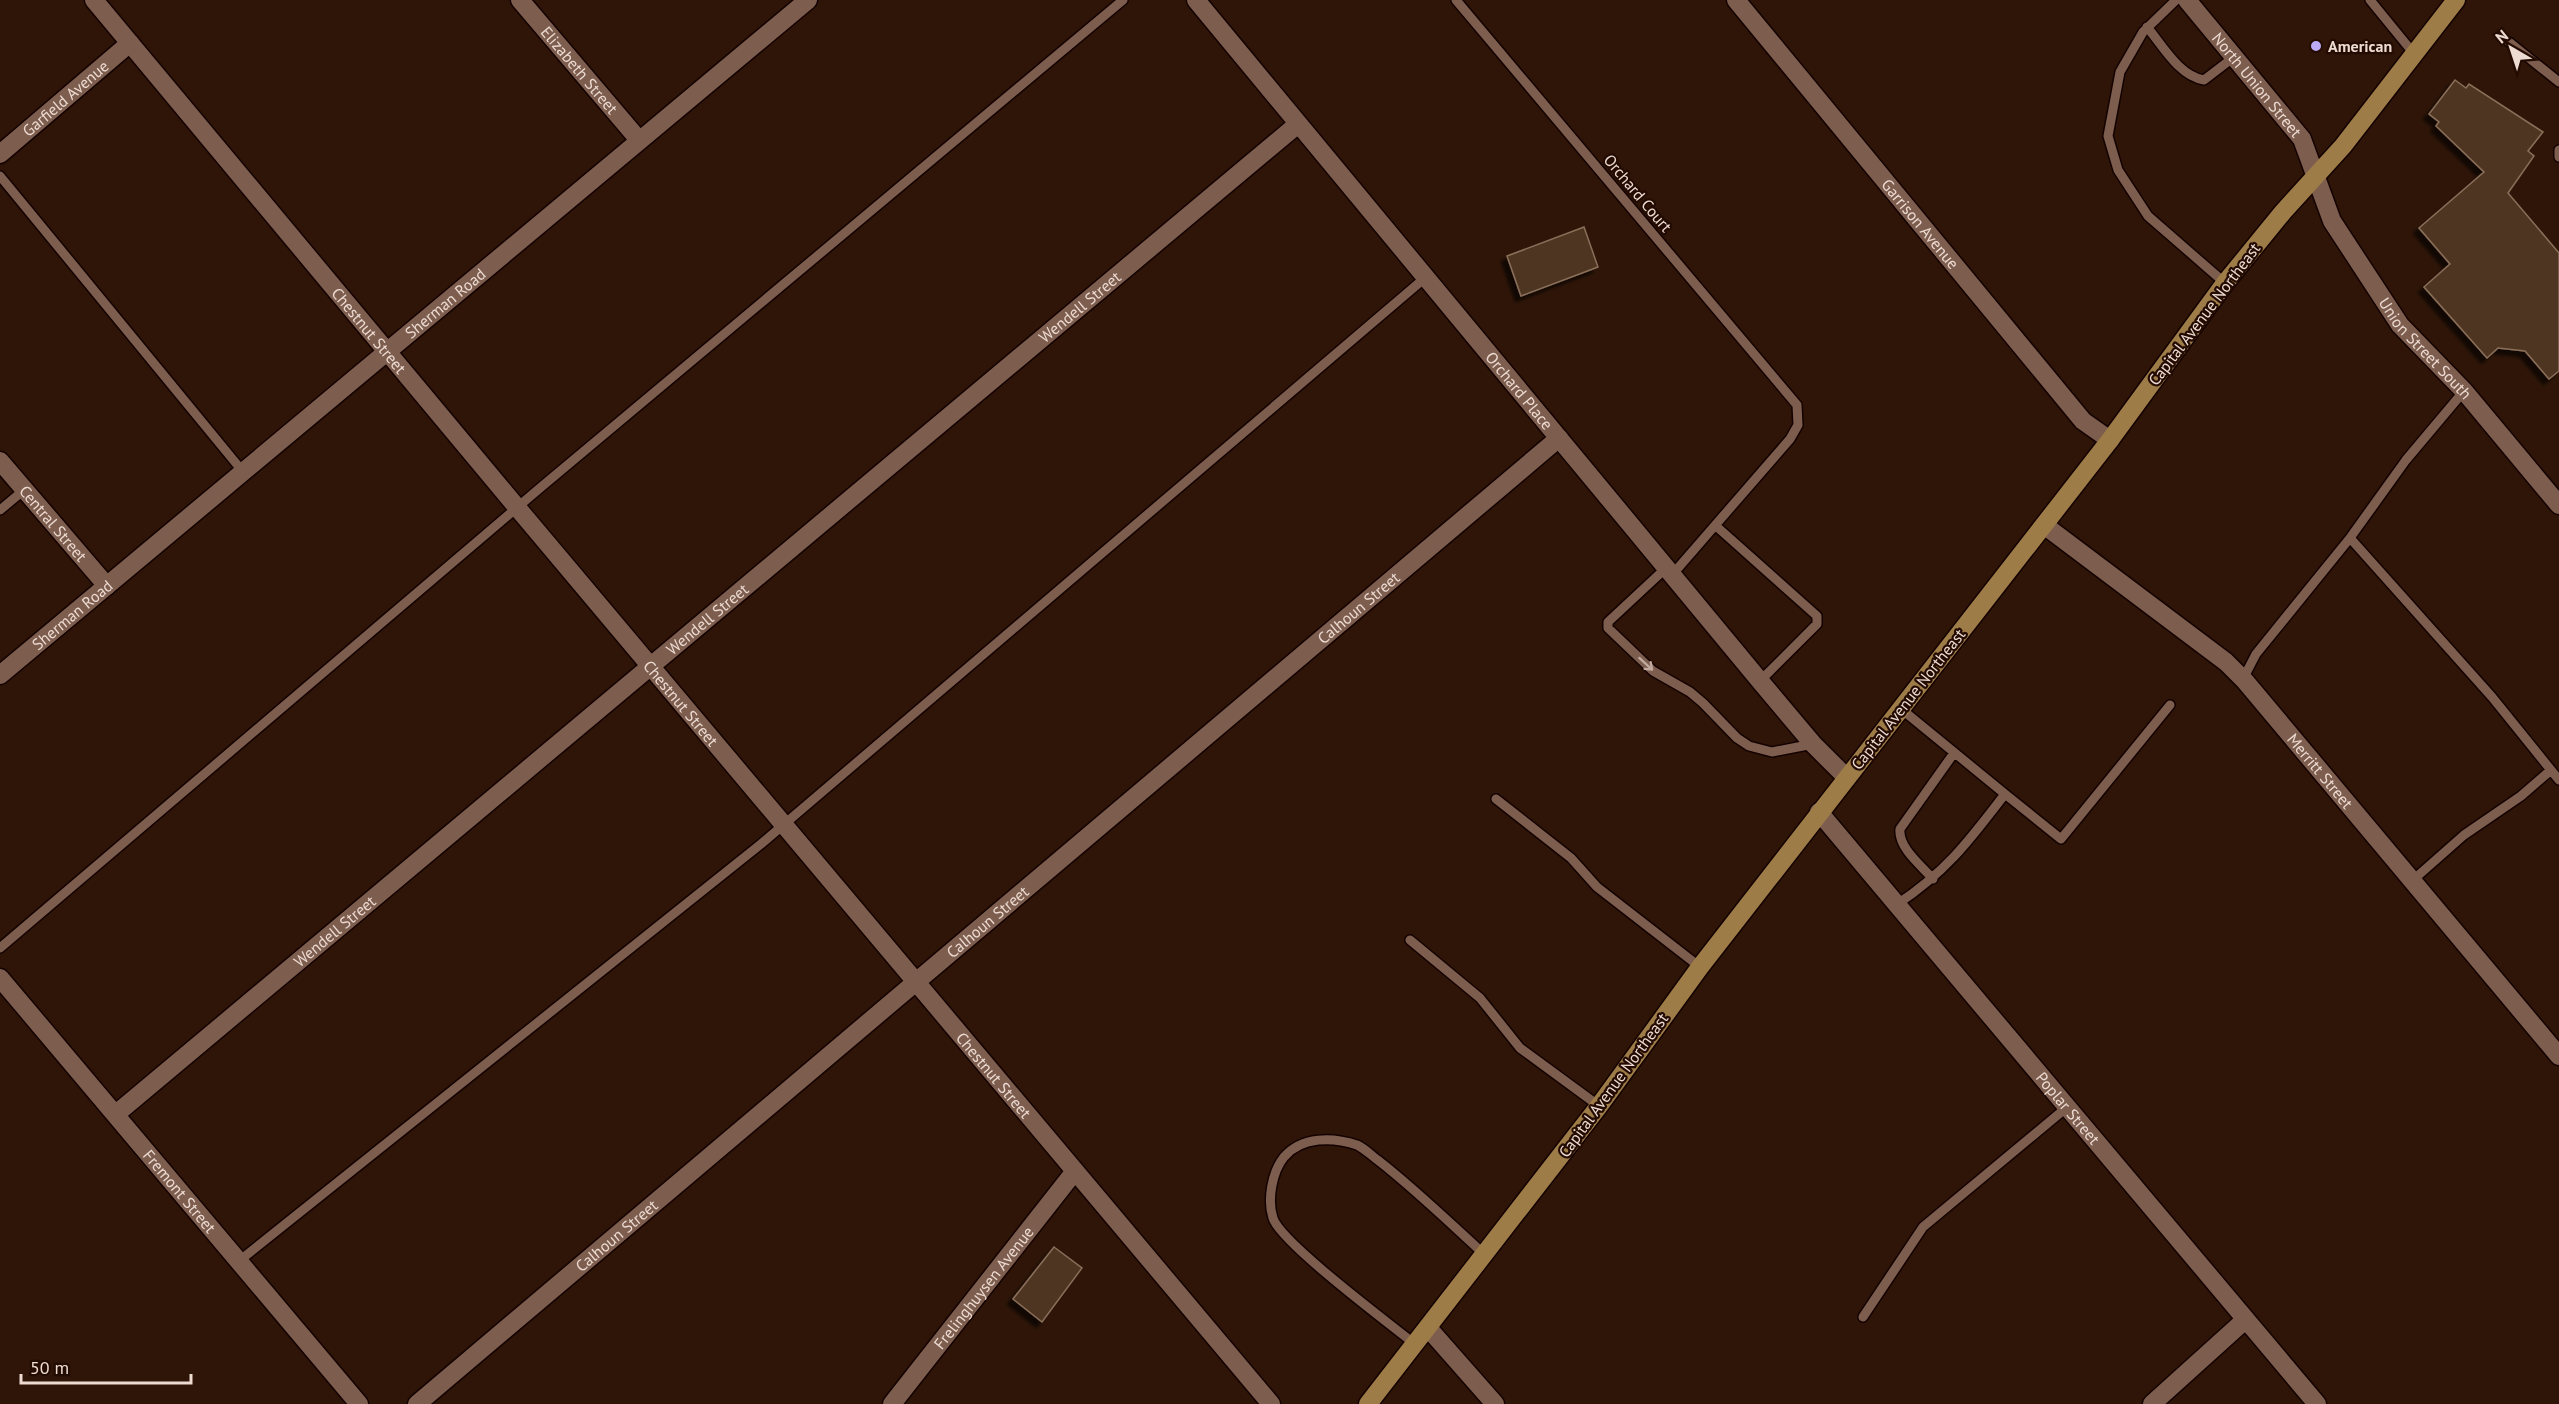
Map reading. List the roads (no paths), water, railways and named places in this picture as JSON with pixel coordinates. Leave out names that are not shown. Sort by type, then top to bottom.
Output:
[{"type":"main road","name":"Capital Avenue Northeast","points":[[1368,1404],[1429,1329],[1599,1106],[1700,967],[1819,812],[2110,440],[2225,283],[2317,176],[2415,55],[2456,0]]},
{"type":"street","name":"Chestnut Street","points":[[94,0],[386,353],[1271,1404]]},
{"type":"street","name":"Elizabeth Street","points":[[520,0],[639,140]]},
{"type":"street","name":"Sherman Road","points":[[0,675],[808,0]]},
{"type":"street","name":"Orchard Place","points":[[1196,0],[1760,681],[1813,744],[1847,778]]},
{"type":"street","name":"Garrison Avenue","points":[[1736,0],[2083,421],[2110,440]]},
{"type":"street","name":"North Union Street","points":[[2187,0],[2302,139],[2317,176]]},
{"type":"street","name":"Garfield Avenue","points":[[0,154],[130,43]]},
{"type":"street","name":"Wendell Street","points":[[116,1114],[1298,124]]},
{"type":"street","name":"Union Street South","points":[[2317,176],[2332,221],[2400,326],[2464,391],[2559,505]]},
{"type":"street","name":"Calhoun Street","points":[[417,1404],[1558,438]]},
{"type":"street","name":"Central Street","points":[[0,462],[106,586]]},
{"type":"street","name":"Merritt Street","points":[[2044,525],[2199,641],[2242,678],[2559,1056]]},
{"type":"street","name":"Poplar Street","points":[[1819,812],[2317,1404]]},
{"type":"street","name":"Fremont Street","points":[[0,978],[359,1404]]},
{"type":"street","name":"Frelinghuysen Avenue","points":[[892,1404],[1075,1171]]},
{"type":"street","points":[[2152,1404],[2245,1320]]},
{"type":"street","points":[[1429,1329],[1495,1404]]},
{"type":"lane","points":[[0,948],[517,508],[1123,0]]},
{"type":"lane","name":"Orchard Court","points":[[1456,0],[1797,405],[1798,425],[1790,439],[1716,526]]},
{"type":"lane","points":[[2176,0],[2147,27],[2120,72],[2108,136],[2118,170],[2148,216],[2225,283]]},
{"type":"lane","points":[[2370,0],[2415,55]]},
{"type":"lane","points":[[2147,27],[2181,68],[2193,78],[2204,80],[2234,57]]},
{"type":"lane","points":[[2509,42],[2559,82]]},
{"type":"lane","points":[[2559,150],[2559,157]]},
{"type":"lane","points":[[0,176],[244,473]]},
{"type":"lane","points":[[239,1261],[784,823],[1426,277]]},
{"type":"lane","points":[[2242,678],[2256,654],[2350,538],[2406,460],[2464,391]]},
{"type":"lane","points":[[0,510],[24,490]]},
{"type":"lane","points":[[1760,681],[1817,624],[1817,616],[1716,526],[1669,572],[1608,622],[1608,628],[1653,671],[1690,692],[1737,738],[1749,746],[1772,752],[1813,744]]},
{"type":"lane","points":[[2350,538],[2493,697],[2559,780]]},
{"type":"lane","points":[[1900,708],[2061,840],[2170,705]]},
{"type":"lane","points":[[1934,879],[1906,849],[1899,836],[1900,829],[1954,753]]},
{"type":"lane","points":[[2413,880],[2464,836],[2521,796],[2551,770]]},
{"type":"lane","points":[[1896,905],[1934,879],[1957,857],[2005,794]]},
{"type":"lane","points":[[1496,799],[1571,858],[1597,887],[1700,967]]},
{"type":"lane","points":[[1410,940],[1480,998],[1520,1048],[1599,1106]]},
{"type":"lane","points":[[1863,1317],[1923,1227],[2066,1108]]},
{"type":"lane","points":[[1416,1345],[1309,1259],[1288,1239],[1273,1219],[1272,1193],[1275,1173],[1284,1157],[1296,1146],[1307,1141],[1320,1140],[1358,1145],[1389,1168],[1485,1255]]},
{"type":"place","name":"American","points":[[2316,46]]}]
